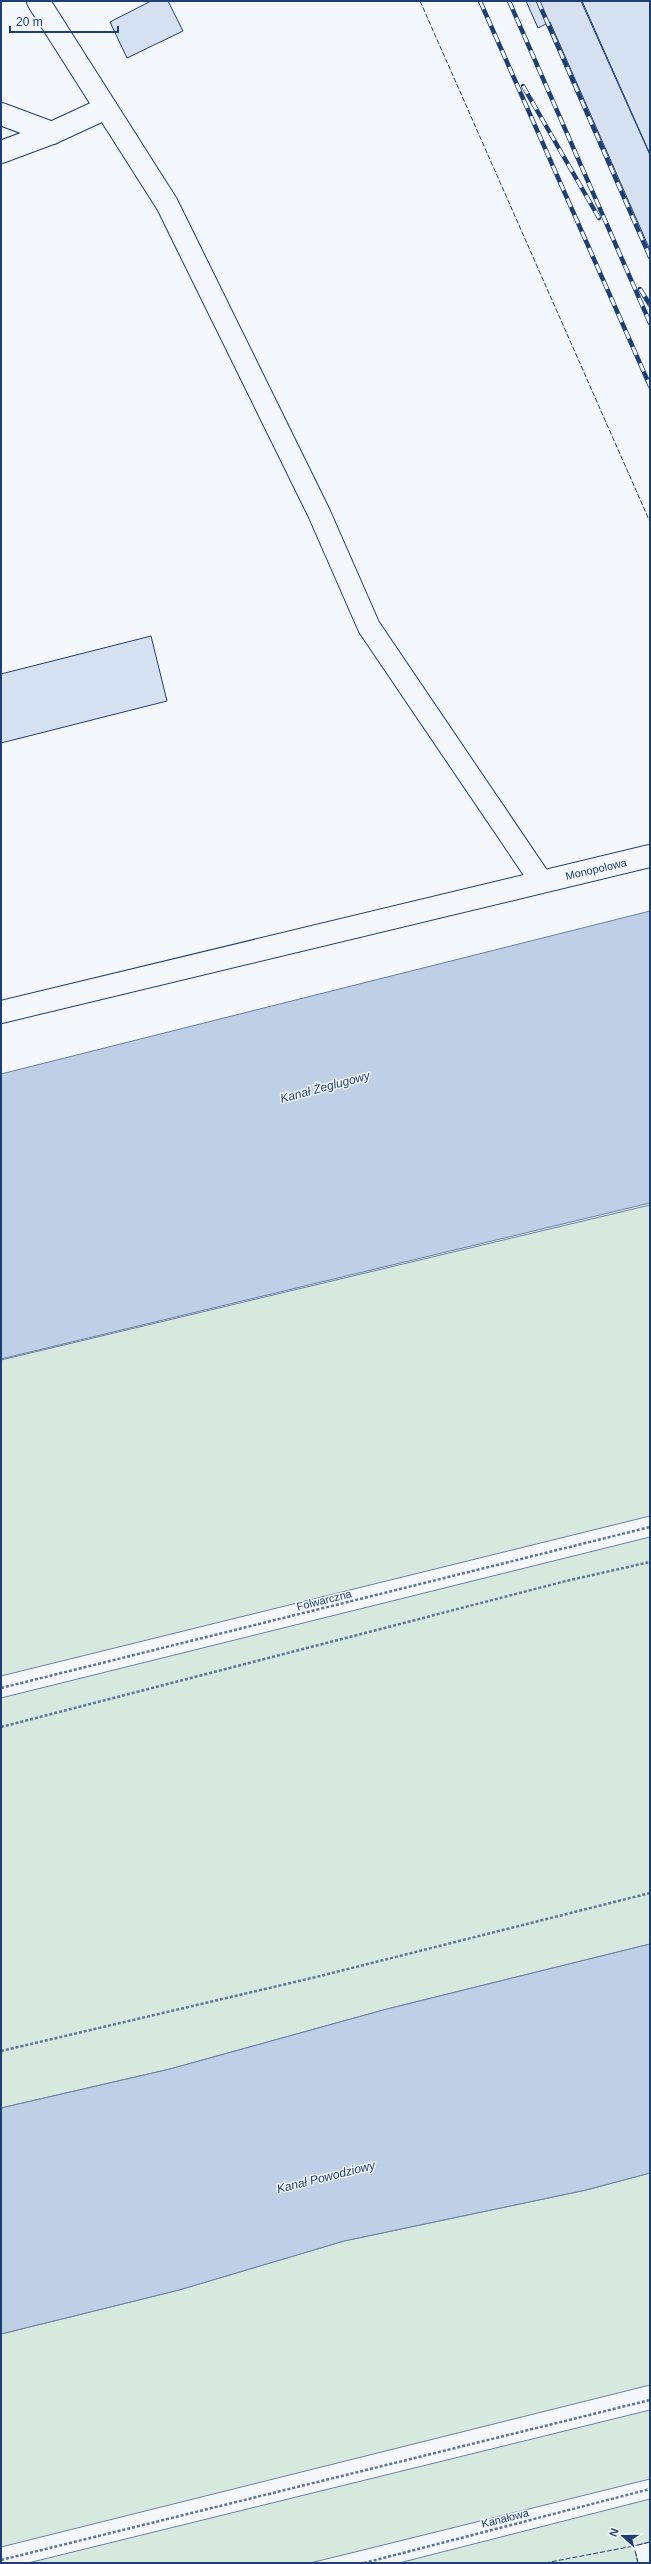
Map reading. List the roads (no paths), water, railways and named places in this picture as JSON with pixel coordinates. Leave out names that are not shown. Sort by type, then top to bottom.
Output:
[{"type":"street","points":[[38,1],[170,211],[319,513],[369,627],[541,881]]},
{"type":"street","points":[[1,152],[52,133],[106,108]]},
{"type":"street","points":[[1,114],[52,133]]},
{"type":"street","name":"Monopolowa","points":[[1,1012],[650,856]]},
{"type":"water","name":"Kanał Żeglugowy","points":[[650,911],[650,1203],[1,1359],[1,1074]]},
{"type":"water","name":"Kanał Powodziowy","points":[[650,1944],[650,2173],[586,2190],[344,2241],[179,2290],[1,2334],[1,2108],[170,2069],[387,2009]]},
{"type":"railway","points":[[480,1],[650,386]]},
{"type":"railway","points":[[509,1],[650,323]]},
{"type":"railway","points":[[538,1],[650,257]]},
{"type":"railway","points":[[523,86],[599,218]]},
{"type":"railway","points":[[640,289],[650,305]]}]
